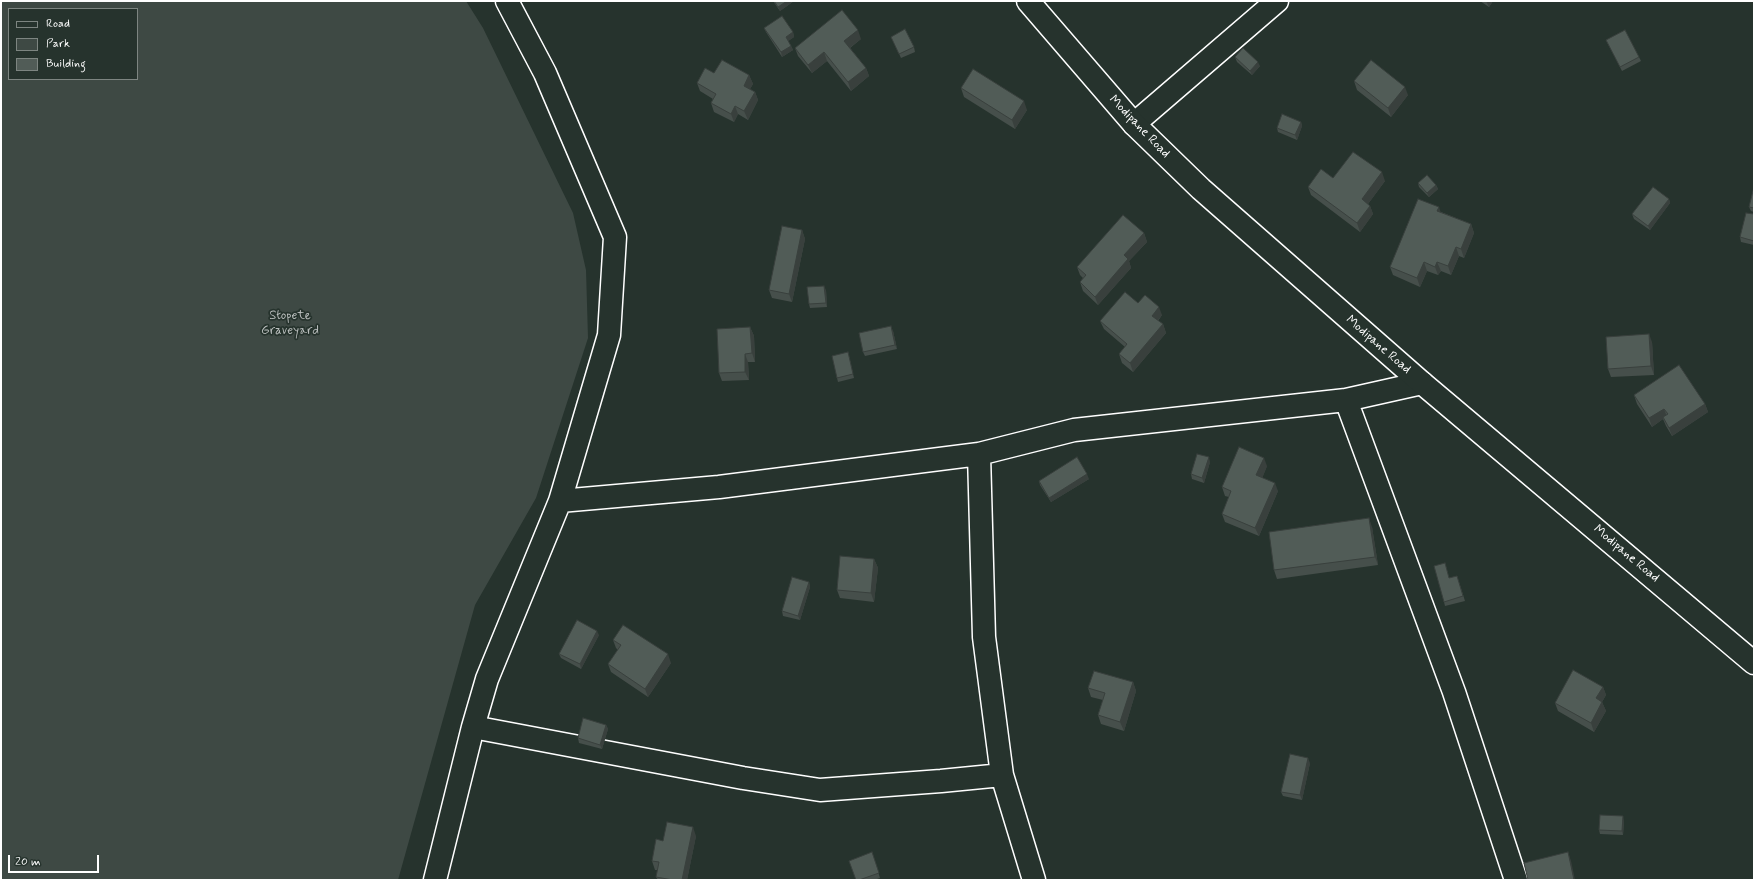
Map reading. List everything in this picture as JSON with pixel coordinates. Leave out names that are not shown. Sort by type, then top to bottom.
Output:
[{"type":"street","points":[[435,880],[473,728],[487,679],[560,501],[609,335],[615,237],[545,73],[507,1]]},
{"type":"street","name":"Modipane Road","points":[[1028,1],[1134,124],[1201,189],[1422,383],[1754,663]]},
{"type":"street","points":[[1134,124],[1277,1]]},
{"type":"street","points":[[560,501],[718,486],[979,454],[1074,430],[1346,400],[1422,383]]},
{"type":"street","points":[[1346,400],[1454,692],[1516,880]]},
{"type":"street","points":[[979,454],[984,637],[1002,775],[1034,880]]},
{"type":"street","points":[[473,728],[743,778],[820,790],[941,782],[1002,775]]},
{"type":"green space","name":"Stopete Graveyard","points":[[1,1],[466,1],[483,28],[573,213],[586,270],[588,338],[536,498],[475,605],[398,880],[1,880]]},
{"type":"building","points":[[774,1],[787,1],[778,7]]},
{"type":"building","points":[[842,10],[858,30],[844,41],[866,68],[848,82],[824,52],[808,65],[795,48]]},
{"type":"building","points":[[782,16],[793,32],[786,37],[791,46],[781,52],[764,28]]},
{"type":"building","points":[[905,29],[914,47],[899,54],[891,37]]},
{"type":"building","points":[[1625,30],[1639,57],[1620,67],[1606,40]]},
{"type":"building","points":[[1243,48],[1258,62],[1250,71],[1235,57]]},
{"type":"building","points":[[722,60],[749,75],[744,86],[755,92],[744,111],[735,106],[731,114],[711,103],[716,94],[697,83],[705,68],[714,73]]},
{"type":"building","points":[[1371,60],[1405,87],[1388,108],[1354,81]]},
{"type":"building","points":[[973,69],[1024,101],[1012,120],[961,88]]},
{"type":"building","points":[[1282,114],[1301,122],[1295,135],[1277,128]]},
{"type":"building","points":[[1353,152],[1382,172],[1362,199],[1370,206],[1357,223],[1308,187],[1321,169],[1333,178]]},
{"type":"building","points":[[1427,175],[1436,185],[1427,193],[1418,183]]},
{"type":"building","points":[[1653,187],[1669,199],[1648,226],[1632,214]]},
{"type":"building","points":[[1754,187],[1754,208],[1749,207]]},
{"type":"building","points":[[1418,199],[1439,207],[1437,211],[1471,224],[1461,249],[1456,247],[1448,266],[1437,262],[1435,267],[1424,262],[1417,278],[1390,267]]},
{"type":"building","points":[[1746,213],[1754,214],[1754,241],[1740,237]]},
{"type":"building","points":[[1123,215],[1144,233],[1124,255],[1128,259],[1095,297],[1080,282],[1086,275],[1077,267]]},
{"type":"building","points":[[782,226],[802,230],[789,294],[769,290]]},
{"type":"building","points":[[824,286],[826,303],[809,304],[807,287]]},
{"type":"building","points":[[1125,292],[1138,303],[1145,295],[1159,307],[1152,316],[1163,324],[1130,363],[1119,354],[1127,344],[1100,321]]},
{"type":"building","points":[[891,326],[895,345],[863,352],[859,333]]},
{"type":"building","points":[[750,327],[752,353],[745,354],[745,372],[719,373],[717,329]]},
{"type":"building","points":[[1649,334],[1651,366],[1608,369],[1606,337]]},
{"type":"building","points":[[848,352],[853,374],[837,378],[832,356]]},
{"type":"building","points":[[1679,365],[1705,404],[1669,428],[1663,417],[1668,414],[1664,409],[1649,418],[1634,395]]},
{"type":"building","points":[[1239,447],[1264,458],[1256,475],[1275,483],[1255,528],[1222,514],[1231,491],[1222,487]]},
{"type":"building","points":[[1197,454],[1209,457],[1202,478],[1191,474]]},
{"type":"building","points":[[1077,457],[1087,474],[1049,498],[1039,481]]},
{"type":"building","points":[[1369,518],[1375,557],[1274,570],[1269,532]]},
{"type":"building","points":[[840,556],[874,559],[871,593],[837,590]]},
{"type":"building","points":[[1445,563],[1449,578],[1457,576],[1463,596],[1444,602],[1434,566]]},
{"type":"building","points":[[792,577],[809,582],[798,616],[782,611]]},
{"type":"building","points":[[577,620],[597,631],[580,664],[559,654]]},
{"type":"building","points":[[623,625],[668,654],[645,689],[608,664],[621,645],[613,640]]},
{"type":"building","points":[[1573,670],[1603,687],[1596,698],[1602,702],[1591,723],[1555,703]]},
{"type":"building","points":[[1094,671],[1133,682],[1120,722],[1098,715],[1105,693],[1088,688]]},
{"type":"building","points":[[583,718],[606,725],[600,745],[578,738]]},
{"type":"building","points":[[1290,754],[1308,758],[1300,795],[1281,792]]},
{"type":"building","points":[[1600,815],[1623,816],[1622,831],[1599,830]]},
{"type":"building","points":[[667,822],[693,827],[682,880],[656,877],[659,862],[652,861],[656,839],[663,841]]},
{"type":"building","points":[[872,852],[879,873],[856,880],[849,861]]},
{"type":"building","points":[[1568,852],[1574,880],[1528,880],[1524,863]]}]
